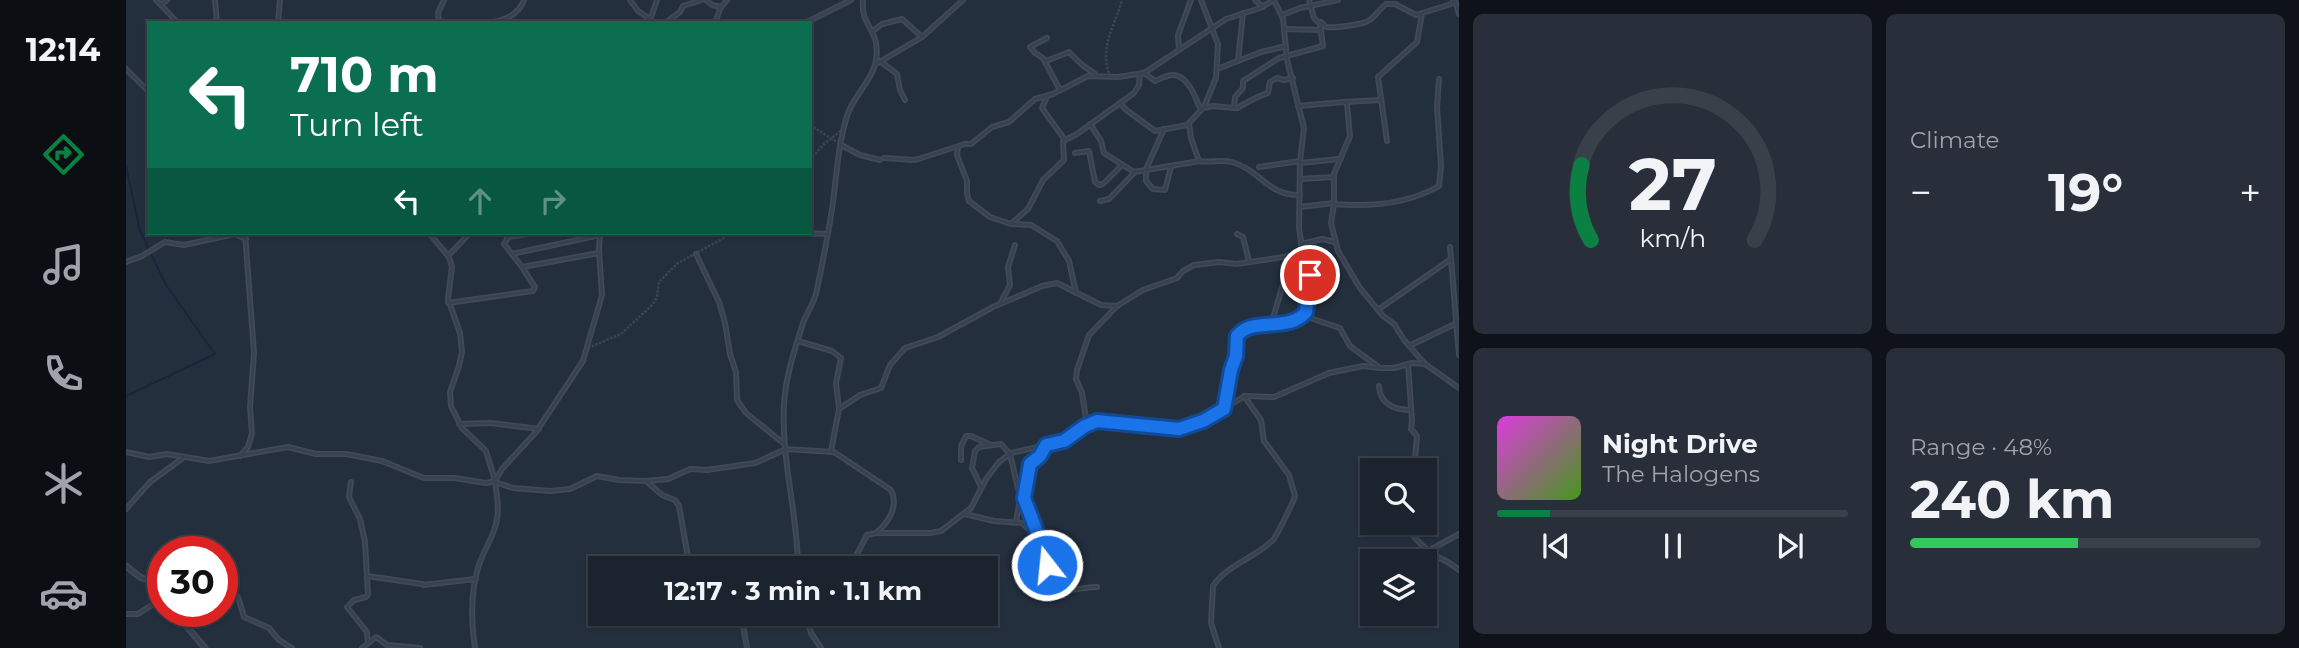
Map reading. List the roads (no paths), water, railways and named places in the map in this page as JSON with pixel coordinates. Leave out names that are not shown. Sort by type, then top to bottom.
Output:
[{"type":"street","points":[[156,0],[176,21]]},
{"type":"street","points":[[161,5],[167,0]]},
{"type":"street","points":[[215,0],[217,21]]},
{"type":"street","points":[[278,21],[279,0]]},
{"type":"street","points":[[439,21],[438,13],[444,0]]},
{"type":"street","points":[[497,21],[519,11],[524,0]]},
{"type":"street","points":[[630,0],[650,21],[657,0]]},
{"type":"street","points":[[669,20],[684,6],[704,0],[721,8]]},
{"type":"street","points":[[716,21],[727,0]]},
{"type":"street","points":[[839,0],[844,5]]},
{"type":"street","points":[[809,21],[852,0]]},
{"type":"street","points":[[863,0],[862,16],[873,31],[877,48],[874,66]]},
{"type":"street","points":[[798,556],[798,535],[786,472],[785,392],[798,341],[815,297],[840,144],[849,108],[874,66],[922,37],[963,0]]},
{"type":"street","points":[[1179,50],[1178,35],[1191,0]]},
{"type":"street","points":[[1120,103],[1152,129],[1184,127],[1202,109],[1218,68],[1219,44],[1200,0]]},
{"type":"street","points":[[1255,0],[1264,7]]},
{"type":"street","points":[[840,144],[860,155],[915,160],[972,144],[992,127],[1009,122],[1031,101],[1048,96],[1085,77],[1118,77],[1153,69],[1228,18],[1264,7],[1274,0],[1283,15],[1287,56],[1304,131],[1300,162],[1301,244],[1310,279],[1306,312],[1310,318]]},
{"type":"street","points":[[1309,0],[1314,18],[1328,27],[1351,23],[1360,25],[1371,19],[1382,6],[1390,4],[1416,15],[1451,4],[1455,0],[1459,14]]},
{"type":"street","points":[[1283,15],[1300,8],[1338,0]]},
{"type":"street","points":[[1238,61],[1243,13]]},
{"type":"street","points":[[1387,141],[1378,77],[1417,43],[1422,13]]},
{"type":"street","points":[[873,31],[882,24],[902,19],[922,37]]},
{"type":"street","points":[[1233,108],[1235,97],[1243,89],[1244,79],[1279,58],[1323,46],[1319,22]]},
{"type":"street","points":[[1285,29],[1321,29]]},
{"type":"street","points":[[1047,38],[1030,46],[1045,61],[1060,90]]},
{"type":"street","points":[[1218,68],[1286,46]]},
{"type":"street","points":[[1045,61],[1070,52],[1097,76]]},
{"type":"street","points":[[880,61],[897,74],[905,100]]},
{"type":"street","points":[[126,69],[147,90]]},
{"type":"street","points":[[1011,224],[1028,209],[1043,180],[1064,160],[1062,144],[1065,140],[1136,91],[1142,73]]},
{"type":"street","points":[[1142,73],[1155,81],[1172,75],[1180,77],[1192,90],[1202,109]]},
{"type":"street","points":[[1202,109],[1214,106],[1238,108],[1268,93],[1273,80],[1293,78]]},
{"type":"street","points":[[1300,207],[1334,203],[1359,206],[1382,204],[1418,196],[1439,186],[1439,79]]},
{"type":"street","points":[[1048,96],[1042,108],[1065,140]]},
{"type":"street","points":[[1298,106],[1381,100]]},
{"type":"street","points":[[1344,102],[1348,106],[1350,134],[1334,177],[1331,223],[1335,242],[1349,271],[1409,346],[1425,364],[1459,388]]},
{"type":"street","points":[[1090,124],[1101,141],[1104,153],[1135,172]]},
{"type":"street","points":[[1189,124],[1196,156],[1200,161]]},
{"type":"street","points":[[1164,129],[1146,169],[1145,179],[1153,190],[1164,192],[1171,167]]},
{"type":"street","points":[[958,147],[957,155],[967,181],[969,201],[990,217],[1011,224],[1031,225],[1056,241],[1069,261],[1076,293]]},
{"type":"street","points":[[1075,153],[1089,151],[1095,182],[1099,185],[1122,165]]},
{"type":"street","points":[[1259,167],[1339,159]]},
{"type":"street","points":[[1100,201],[1109,199],[1135,172],[1200,161],[1230,161],[1250,170],[1281,193],[1300,195]]},
{"type":"street","points":[[1300,179],[1334,177]]},
{"type":"street","points":[[812,233],[827,234]]},
{"type":"street","points":[[1237,234],[1243,237],[1249,261]]},
{"type":"street","points":[[126,262],[142,257],[165,242],[190,244],[230,235]]},
{"type":"street","points":[[236,235],[246,239]]},
{"type":"street","points":[[239,457],[247,447],[251,433],[254,353],[245,235]]},
{"type":"street","points":[[431,235],[448,256],[452,271],[448,303],[460,333],[461,359],[449,399],[459,424],[485,449],[499,500],[496,528],[475,579],[472,616],[475,648]]},
{"type":"street","points":[[448,256],[468,235]]},
{"type":"street","points":[[448,303],[533,291],[535,287],[504,244],[508,237],[522,235]]},
{"type":"street","points":[[512,254],[596,235]]},
{"type":"street","points":[[495,481],[498,474],[539,429],[581,365],[602,295],[600,235]]},
{"type":"street","points":[[1301,244],[1322,239],[1335,242]]},
{"type":"street","points":[[1000,304],[1010,285],[1008,267],[1015,245]]},
{"type":"street","points":[[1450,247],[1459,355]]},
{"type":"street","points":[[522,267],[599,253]]},
{"type":"street","points":[[696,254],[719,302],[725,323],[735,367],[737,400],[742,409],[785,448]]},
{"type":"street","points":[[1087,425],[1082,393],[1076,377],[1077,370],[1088,336],[1117,306],[1143,290],[1177,278],[1194,265],[1219,262],[1237,264],[1303,254]]},
{"type":"street","points":[[1271,325],[1285,277],[1283,267],[1289,256]]},
{"type":"street","points":[[1378,309],[1451,259]]},
{"type":"street","points":[[839,409],[860,395],[881,388],[890,365],[902,349],[947,333],[1000,304],[1054,283],[1101,305],[1117,306]]},
{"type":"street","points":[[1298,319],[1306,312]]},
{"type":"street","points":[[1224,409],[1236,356],[1237,336],[1245,329],[1310,318],[1340,328],[1350,346],[1380,368]]},
{"type":"street","points":[[1409,346],[1457,323]]},
{"type":"street","points":[[798,341],[840,355],[836,383],[839,409],[831,451]]},
{"type":"street","points":[[855,556],[864,536],[876,533],[935,533],[965,514],[976,502],[996,466],[1010,454],[1064,441],[1099,420],[1179,429],[1203,421],[1244,396],[1274,397],[1329,373],[1362,366],[1394,368],[1408,363],[1425,364]]},
{"type":"street","points":[[1408,363],[1411,430],[1417,436],[1415,458]]},
{"type":"street","points":[[1379,386],[1383,401],[1401,409],[1411,410]]},
{"type":"street","points":[[1219,648],[1211,623],[1211,591],[1214,584],[1242,559],[1275,538],[1295,496],[1289,475],[1264,441],[1261,420],[1244,396]]},
{"type":"street","points":[[459,424],[491,423],[539,429]]},
{"type":"street","points":[[961,460],[961,446],[966,436],[990,445]]},
{"type":"street","points":[[982,488],[972,471],[976,449],[1001,444],[1010,454],[1018,488],[1040,540]]},
{"type":"street","points":[[1016,522],[1019,505],[1024,498],[1030,464],[1040,456],[1046,445]]},
{"type":"street","points":[[126,452],[149,457],[167,454],[209,461],[288,447],[320,454],[346,454],[383,461],[424,478],[454,478],[486,483],[495,481],[513,488],[550,491],[570,489],[597,476],[619,480],[668,479],[691,469],[707,470],[755,463],[785,448],[831,451],[869,474],[893,493],[893,510],[876,533]]},
{"type":"street","points":[[126,509],[150,482],[184,457]]},
{"type":"street","points":[[646,481],[662,495],[678,503],[688,556]]},
{"type":"street","points":[[352,482],[349,497],[365,542],[367,576],[366,597],[354,600],[347,607],[367,632],[368,642]]},
{"type":"street","points":[[965,514],[1025,525],[1051,550],[1047,568],[1056,587],[1071,591],[1082,587],[1097,587]]},
{"type":"street","points":[[1432,549],[1459,534]]},
{"type":"street","points":[[1412,535],[1429,549]]},
{"type":"street","points":[[1437,555],[1459,569]]},
{"type":"street","points":[[126,566],[147,580]]},
{"type":"street","points":[[367,576],[422,584],[475,579]]},
{"type":"street","points":[[238,597],[244,617],[269,628],[279,640],[292,648]]},
{"type":"street","points":[[126,614],[138,614],[147,608]]},
{"type":"street","points":[[744,626],[747,648]]},
{"type":"street","points":[[809,626],[821,648]]},
{"type":"street","points":[[188,627],[205,648]]},
{"type":"street","points":[[362,648],[379,637],[387,645],[420,648]]},
{"type":"waterway","points":[[126,166],[140,231],[166,285],[215,354],[126,396]]},
{"type":"tunnel","points":[[1110,77],[1107,47],[1122,0]]},
{"type":"tunnel","points":[[812,126],[840,144]]},
{"type":"tunnel","points":[[812,158],[843,129]]},
{"type":"tunnel","points":[[588,348],[621,334],[653,304],[659,282],[678,263],[726,235]]}]
